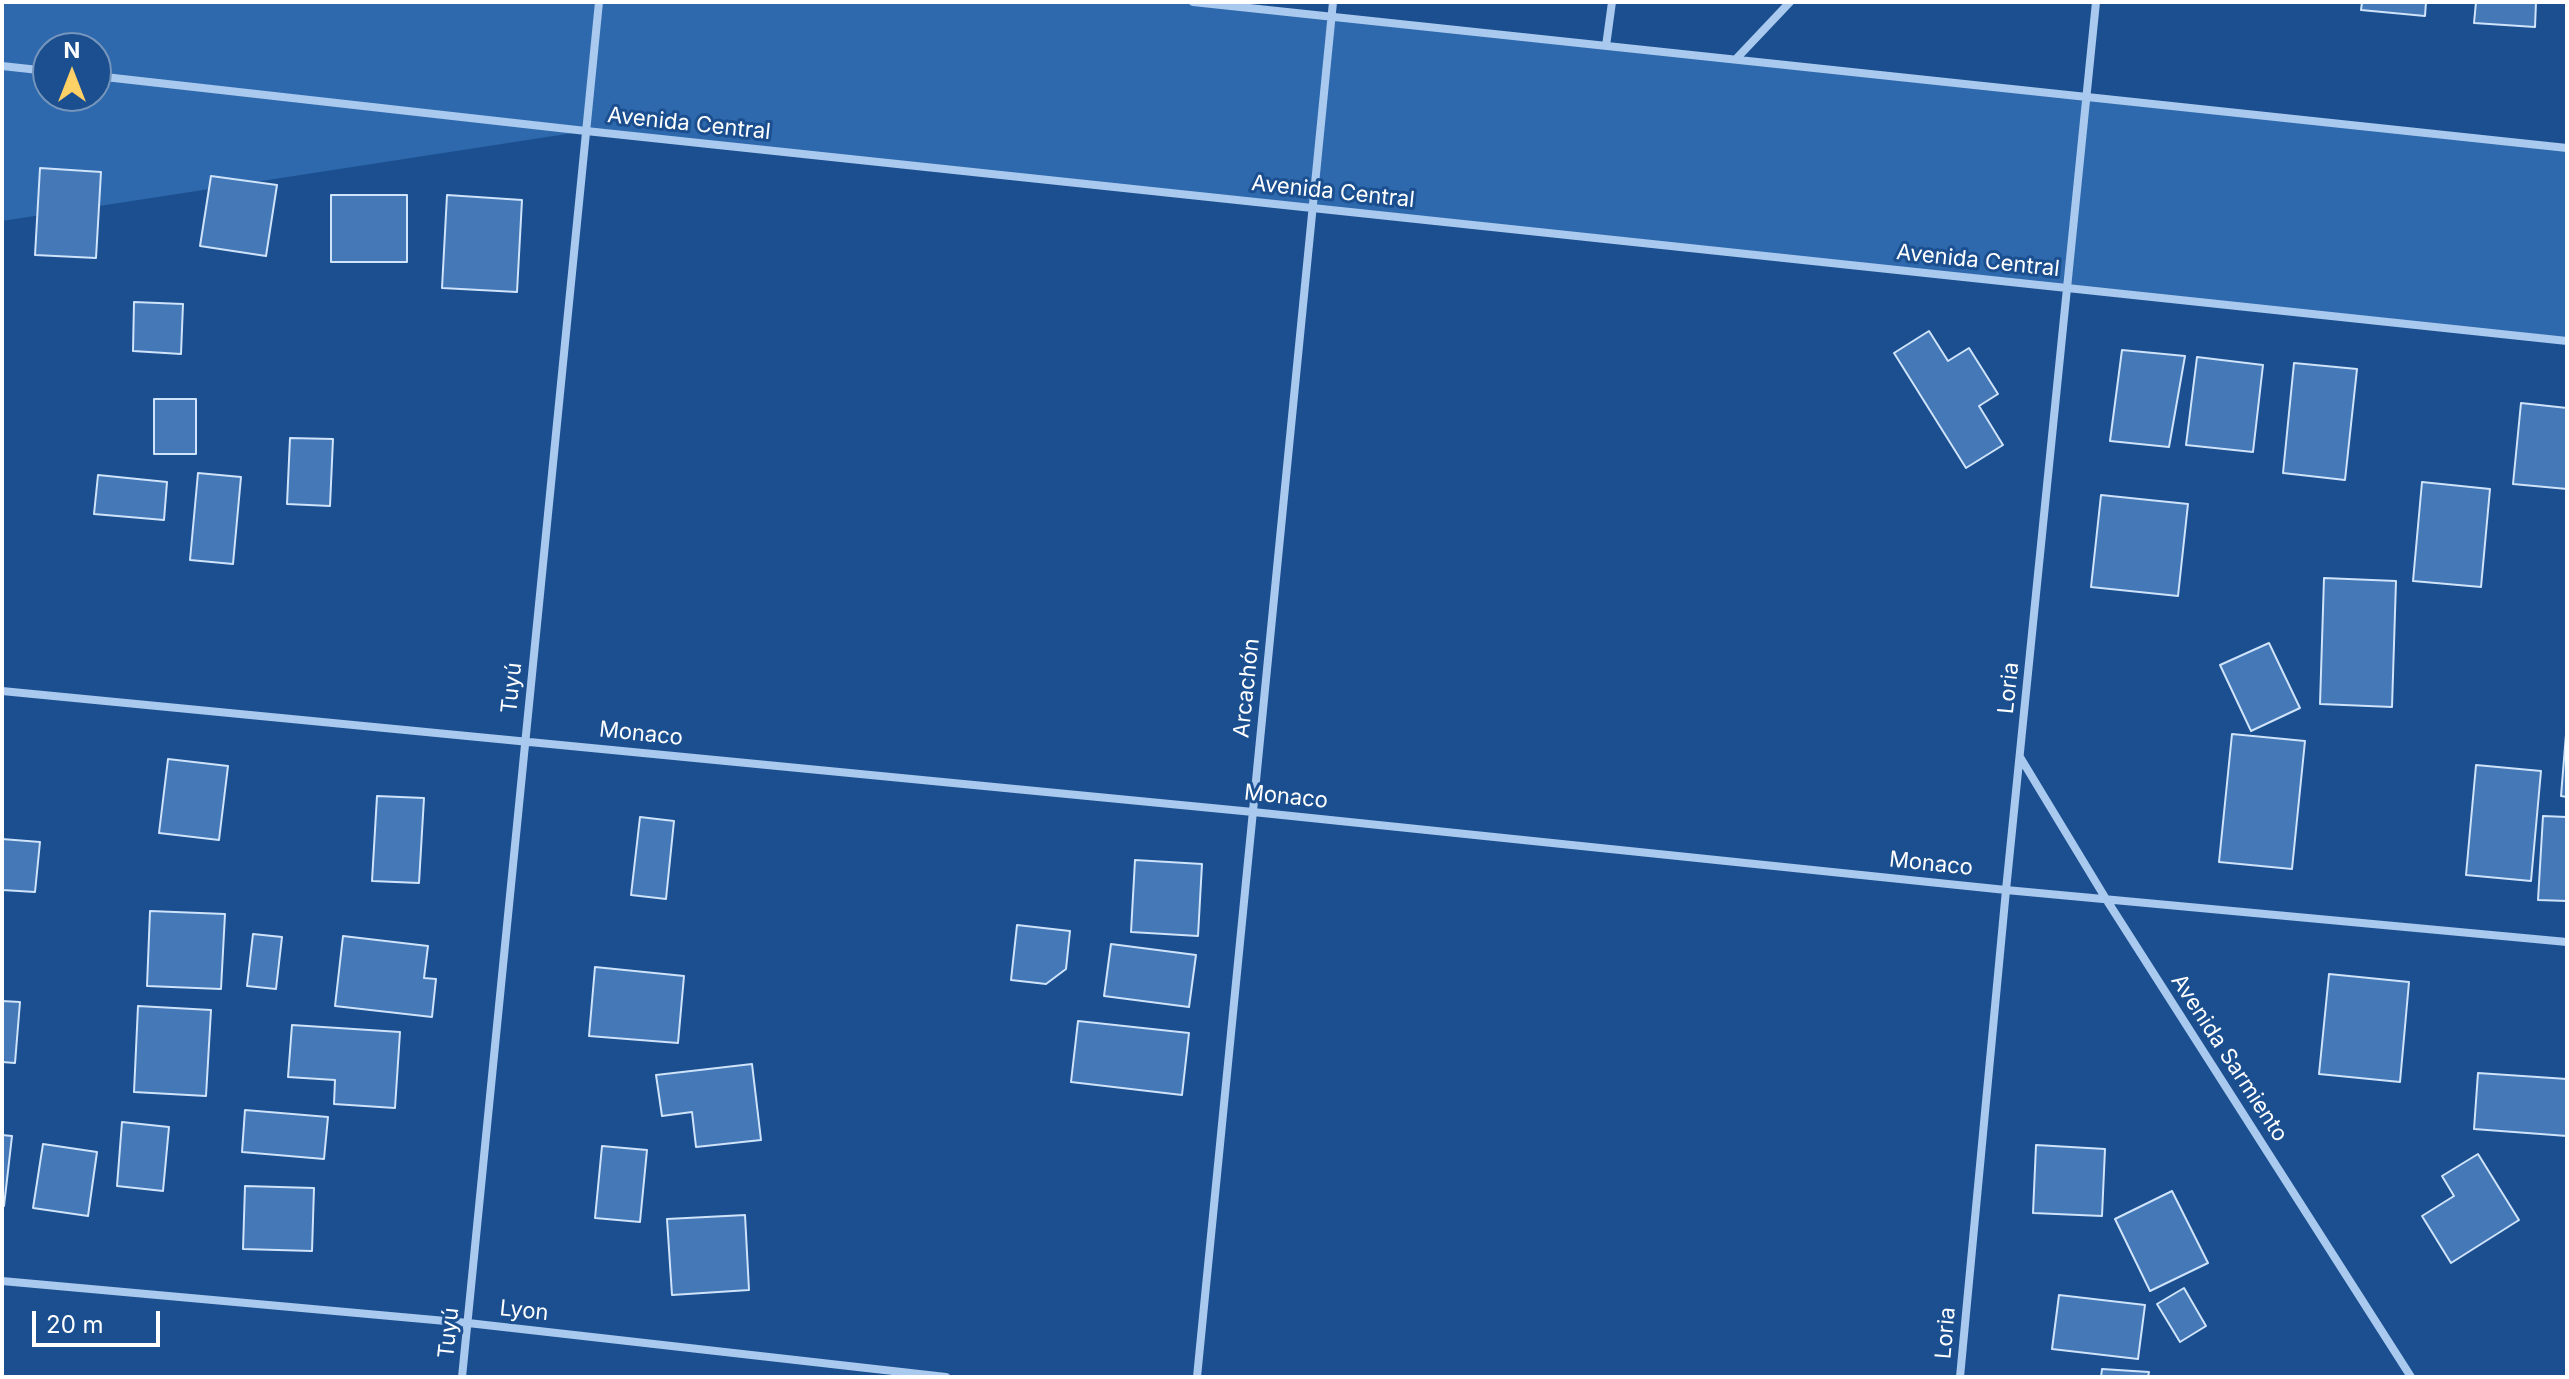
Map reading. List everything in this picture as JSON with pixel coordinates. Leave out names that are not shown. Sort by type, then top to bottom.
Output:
[{"type":"street","name":"Tuyú","points":[[462,1377],[599,2]]},
{"type":"street","points":[[1193,2],[2567,148]]},
{"type":"street","name":"Arcachón","points":[[1197,1377],[1333,2]]},
{"type":"street","points":[[1606,46],[1612,2]]},
{"type":"street","points":[[1736,59],[1790,2]]},
{"type":"street","name":"Loria","points":[[1960,1377],[2096,2]]},
{"type":"street","points":[[2,66],[32,69]]},
{"type":"street","name":"Avenida Central","points":[[112,78],[2567,341]]},
{"type":"street","name":"Monaco","points":[[2,691],[1253,812],[2006,890],[2567,942]]},
{"type":"street","name":"Avenida Sarmiento","points":[[2020,756],[2106,899],[2411,1377]]},
{"type":"street","name":"Lyon","points":[[2,1281],[468,1323],[946,1377]]},
{"type":"shaded area","points":[[2,2],[1196,2],[2567,148],[2567,341],[586,131],[2,221]]},
{"type":"building","points":[[2362,2],[2426,2],[2425,16],[2361,10]]},
{"type":"building","points":[[2476,2],[2536,2],[2535,27],[2474,23]]},
{"type":"building","points":[[40,168],[101,172],[96,258],[35,255]]},
{"type":"building","points":[[211,176],[277,185],[266,256],[200,246]]},
{"type":"building","points":[[331,195],[407,195],[407,262],[331,262]]},
{"type":"building","points":[[447,195],[522,200],[517,292],[442,288]]},
{"type":"building","points":[[134,302],[183,304],[181,354],[133,351]]},
{"type":"building","points":[[1929,331],[1948,361],[1969,348],[1998,394],[1979,406],[2003,445],[1966,468],[1894,353]]},
{"type":"building","points":[[2122,350],[2185,356],[2169,447],[2110,441]]},
{"type":"building","points":[[2197,357],[2263,365],[2253,452],[2186,445]]},
{"type":"building","points":[[2294,363],[2357,369],[2345,480],[2283,473]]},
{"type":"building","points":[[154,399],[196,399],[196,454],[154,454]]},
{"type":"building","points":[[2521,403],[2567,408],[2567,489],[2513,484]]},
{"type":"building","points":[[290,438],[333,439],[330,506],[287,504]]},
{"type":"building","points":[[198,473],[241,477],[233,564],[190,560]]},
{"type":"building","points":[[98,475],[167,482],[164,520],[94,514]]},
{"type":"building","points":[[2422,482],[2490,489],[2481,587],[2413,581]]},
{"type":"building","points":[[2101,495],[2188,504],[2178,596],[2091,587]]},
{"type":"building","points":[[2324,578],[2396,581],[2392,707],[2320,704]]},
{"type":"building","points":[[2269,643],[2300,708],[2251,731],[2220,665]]},
{"type":"building","points":[[2567,722],[2567,797],[2561,796]]},
{"type":"building","points":[[2232,734],[2305,741],[2292,869],[2219,862]]},
{"type":"building","points":[[168,759],[228,766],[219,840],[159,833]]},
{"type":"building","points":[[2476,765],[2541,771],[2531,881],[2466,875]]},
{"type":"building","points":[[377,796],[424,798],[419,883],[372,881]]},
{"type":"building","points":[[2543,816],[2567,817],[2567,901],[2538,900]]},
{"type":"building","points":[[640,817],[674,821],[666,899],[631,895]]},
{"type":"building","points":[[2,839],[40,842],[35,892],[2,890]]},
{"type":"building","points":[[1135,860],[1202,864],[1198,936],[1131,932]]},
{"type":"building","points":[[150,911],[225,914],[221,989],[147,986]]},
{"type":"building","points":[[1017,925],[1070,931],[1066,969],[1046,984],[1011,980]]},
{"type":"building","points":[[253,934],[282,937],[276,989],[247,986]]},
{"type":"building","points":[[343,936],[428,946],[424,978],[436,979],[432,1017],[335,1006]]},
{"type":"building","points":[[1111,944],[1196,955],[1189,1007],[1104,996]]},
{"type":"building","points":[[595,967],[684,976],[678,1043],[589,1036]]},
{"type":"building","points":[[2329,974],[2409,982],[2400,1082],[2319,1074]]},
{"type":"building","points":[[2,1001],[20,1002],[15,1063],[2,1062]]},
{"type":"building","points":[[138,1006],[211,1010],[206,1096],[134,1092]]},
{"type":"building","points":[[1078,1021],[1189,1033],[1182,1095],[1071,1082]]},
{"type":"building","points":[[292,1025],[400,1032],[395,1108],[334,1104],[335,1080],[288,1077]]},
{"type":"building","points":[[752,1064],[761,1140],[696,1147],[692,1112],[662,1116],[656,1075]]},
{"type":"building","points":[[2478,1073],[2567,1079],[2567,1136],[2474,1129]]},
{"type":"building","points":[[245,1110],[328,1117],[324,1159],[242,1152]]},
{"type":"building","points":[[122,1122],[169,1127],[163,1191],[117,1186]]},
{"type":"building","points":[[2,1135],[12,1136],[4,1206],[2,1205]]},
{"type":"building","points":[[43,1144],[97,1152],[88,1216],[33,1208]]},
{"type":"building","points":[[2036,1145],[2105,1149],[2102,1216],[2033,1213]]},
{"type":"building","points":[[602,1146],[647,1150],[640,1222],[595,1218]]},
{"type":"building","points":[[2478,1154],[2519,1220],[2451,1263],[2422,1216],[2454,1196],[2442,1176]]},
{"type":"building","points":[[245,1186],[314,1188],[312,1251],[243,1249]]},
{"type":"building","points":[[2172,1191],[2208,1263],[2150,1291],[2115,1219]]},
{"type":"building","points":[[745,1215],[749,1290],[672,1295],[667,1219]]},
{"type":"building","points":[[2184,1288],[2206,1326],[2180,1342],[2157,1304]]},
{"type":"building","points":[[2059,1295],[2145,1305],[2138,1359],[2052,1349]]},
{"type":"building","points":[[2102,1369],[2149,1372],[2148,1377],[2101,1377]]}]
